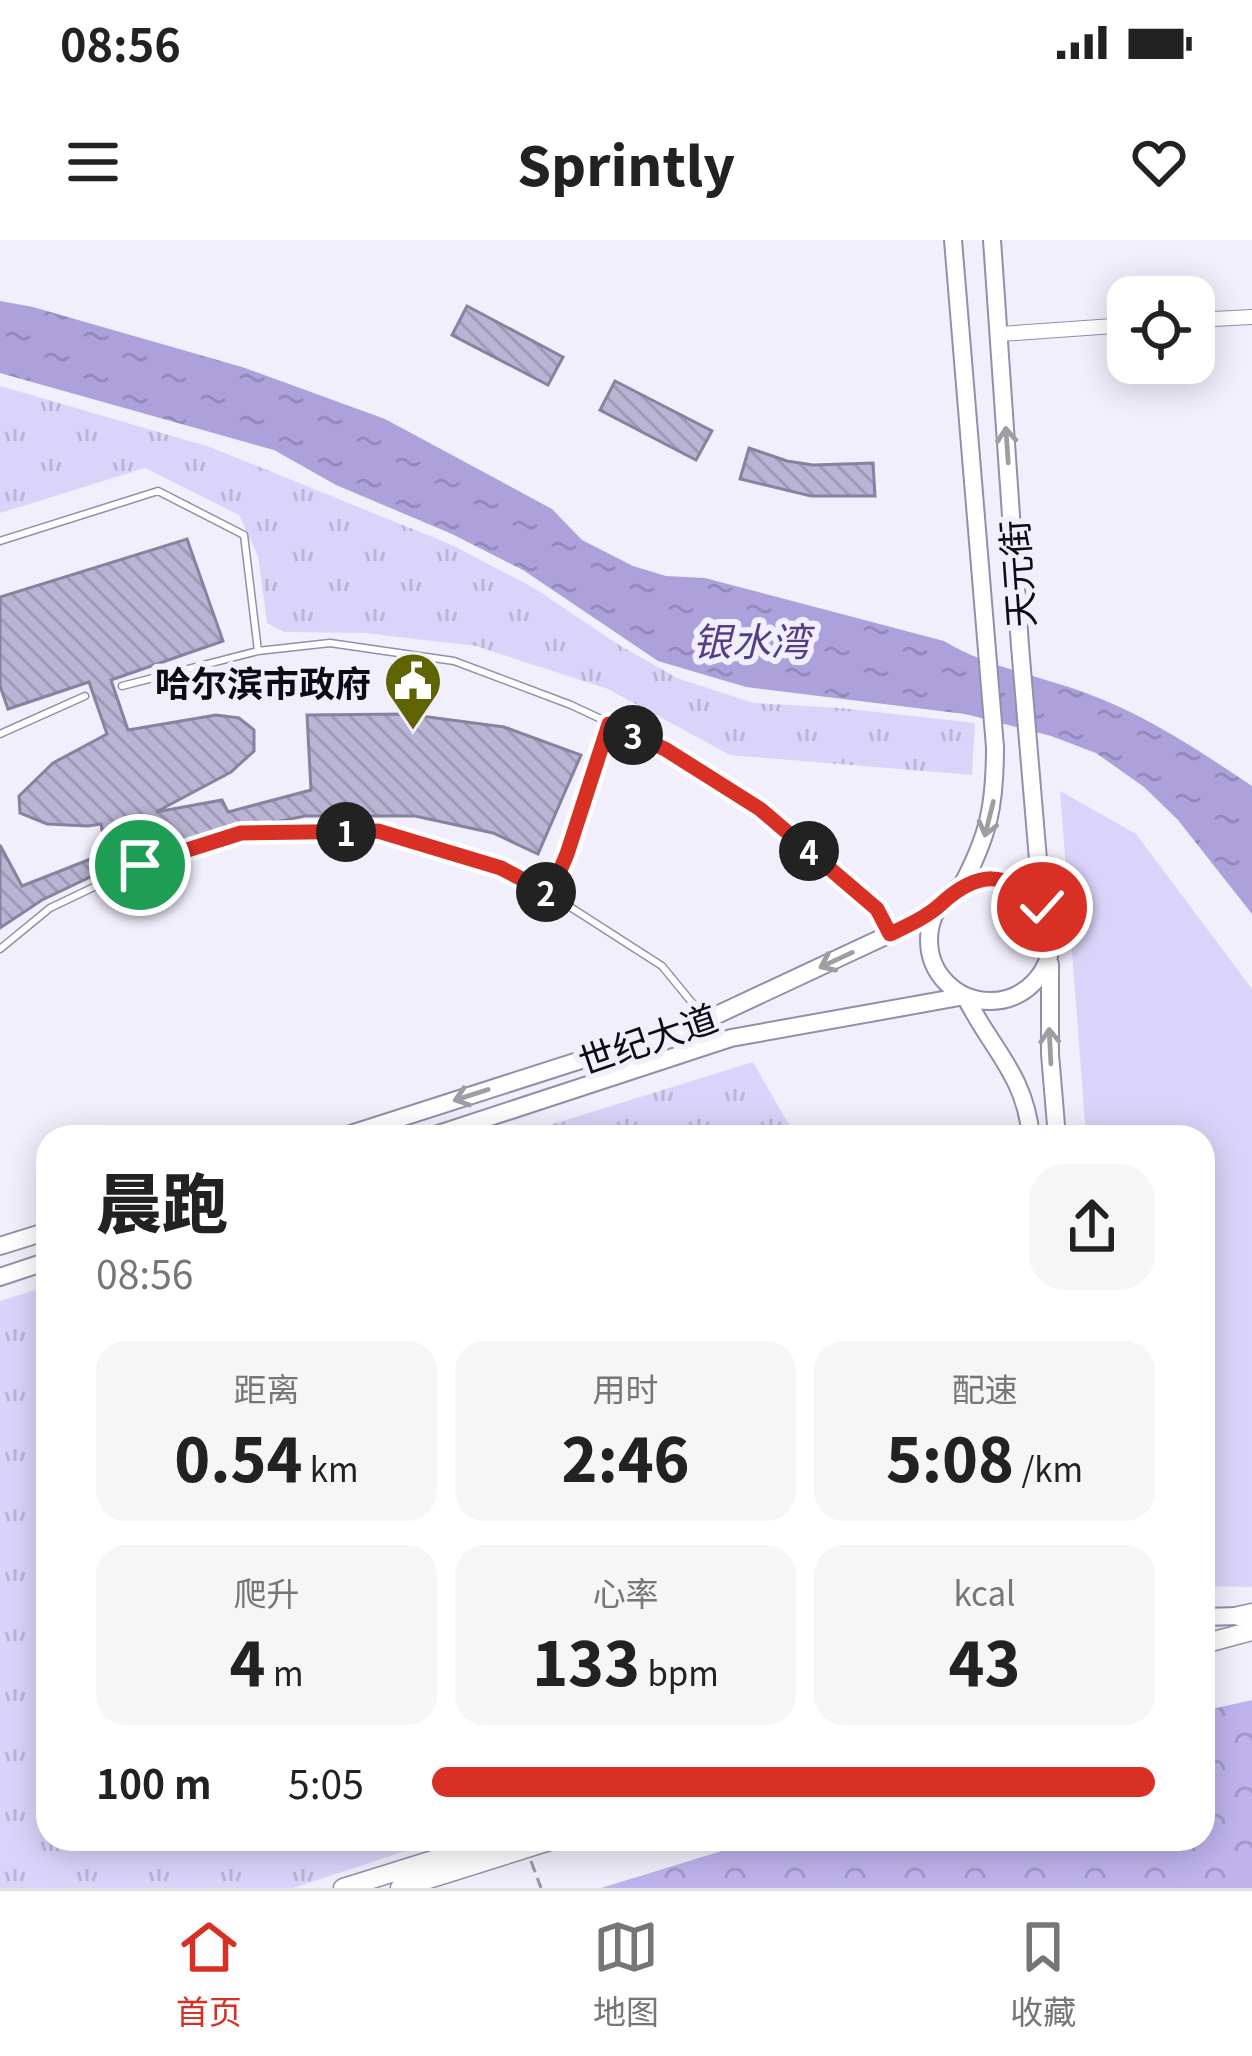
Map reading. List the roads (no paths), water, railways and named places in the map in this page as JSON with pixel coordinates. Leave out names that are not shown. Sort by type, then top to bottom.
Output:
[{"type":"main road","name":"天元街","points":[[953,240],[995,747],[989,825],[961,886]]},
{"type":"main road","name":"天元街","points":[[992,240],[1042,907]]},
{"type":"main road","points":[[1050,954],[1032,985],[1017,995],[1000,1001],[964,996],[938,973],[931,956],[932,922],[940,906],[961,886],[974,881],[1012,883],[1042,907],[1052,938],[1048,1008],[1056,1125]]},
{"type":"main road","name":"世纪大道","points":[[378,1125],[706,1020],[940,906]]},
{"type":"main road","name":"世纪大道","points":[[466,1125],[731,1039],[964,996]]},
{"type":"main road","points":[[964,996],[1018,1083],[1028,1125]]},
{"type":"main road","points":[[0,1246],[36,1235]]},
{"type":"main road","points":[[0,1277],[36,1265]]},
{"type":"main road","points":[[1215,1616],[1245,1614]]},
{"type":"main road","points":[[1215,1641],[1252,1631]]},
{"type":"main road","points":[[343,1888],[462,1851]]},
{"type":"main road","points":[[400,1888],[520,1851]]},
{"type":"street","points":[[1215,319],[1252,316]]},
{"type":"street","points":[[1000,334],[1107,326]]},
{"type":"lane","points":[[0,541],[158,491],[244,535],[258,651]]},
{"type":"lane","points":[[122,686],[258,651],[330,644],[454,661],[571,705],[665,749],[760,809],[877,909],[890,934]]},
{"type":"lane","points":[[0,734],[85,696]]},
{"type":"lane","points":[[550,894],[609,724]]},
{"type":"lane","points":[[0,949],[50,908],[140,865],[241,833],[378,831],[501,868],[550,894],[662,966],[706,1020]]},
{"type":"water","name":"银水湾","points":[[0,301],[242,367],[385,419],[552,509],[582,540],[633,566],[666,576],[705,578],[944,641],[978,658],[1130,712],[1252,786],[1252,914],[1178,820],[1144,787],[1096,753],[965,714],[746,687],[658,661],[523,570],[336,485],[274,450],[0,373]]},
{"type":"place","name":"哈尔滨市政府","points":[[413,732]]}]
